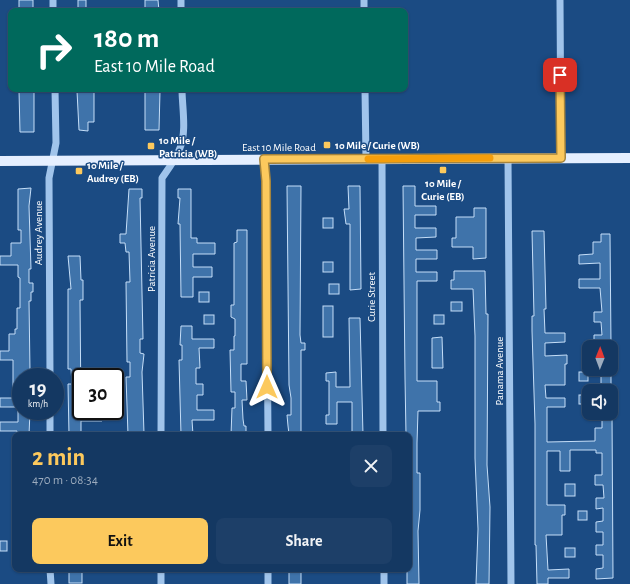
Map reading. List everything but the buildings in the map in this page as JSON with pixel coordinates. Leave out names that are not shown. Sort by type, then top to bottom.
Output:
[{"type":"main road","name":"East 10 Mile Road","points":[[0,161],[630,158]]},
{"type":"street","points":[[560,0],[561,158]]},
{"type":"street","name":"Audrey Avenue","points":[[50,368],[49,178],[56,143],[54,92]]},
{"type":"street","name":"Patricia Avenue","points":[[162,432],[162,178],[175,159],[183,138],[182,92]]},
{"type":"street","points":[[365,92],[366,159]]},
{"type":"street","name":"Panama Avenue","points":[[508,158],[512,584]]},
{"type":"street","points":[[264,159],[266,189],[268,432]]},
{"type":"street","name":"Curie Street","points":[[382,159],[383,432]]},
{"type":"street","points":[[50,420],[50,432]]},
{"type":"street","points":[[50,572],[50,584]]},
{"type":"street","points":[[161,572],[161,584]]},
{"type":"street","points":[[268,572],[268,584]]},
{"type":"street","points":[[384,572],[384,584]]},
{"type":"slow traffic","points":[[368,159],[490,158]]},
{"type":"place","name":"10 Mile / Curie (WB)","points":[[327,145]]},
{"type":"place","name":"10 Mile / Patricia (WB)","points":[[151,146]]},
{"type":"place","name":"10 Mile / Curie (EB)","points":[[443,170]]},
{"type":"place","name":"10 Mile / Audrey (EB)","points":[[79,171]]},
{"type":"route","points":[[267,387],[266,181],[264,159],[561,158],[560,75]]}]
